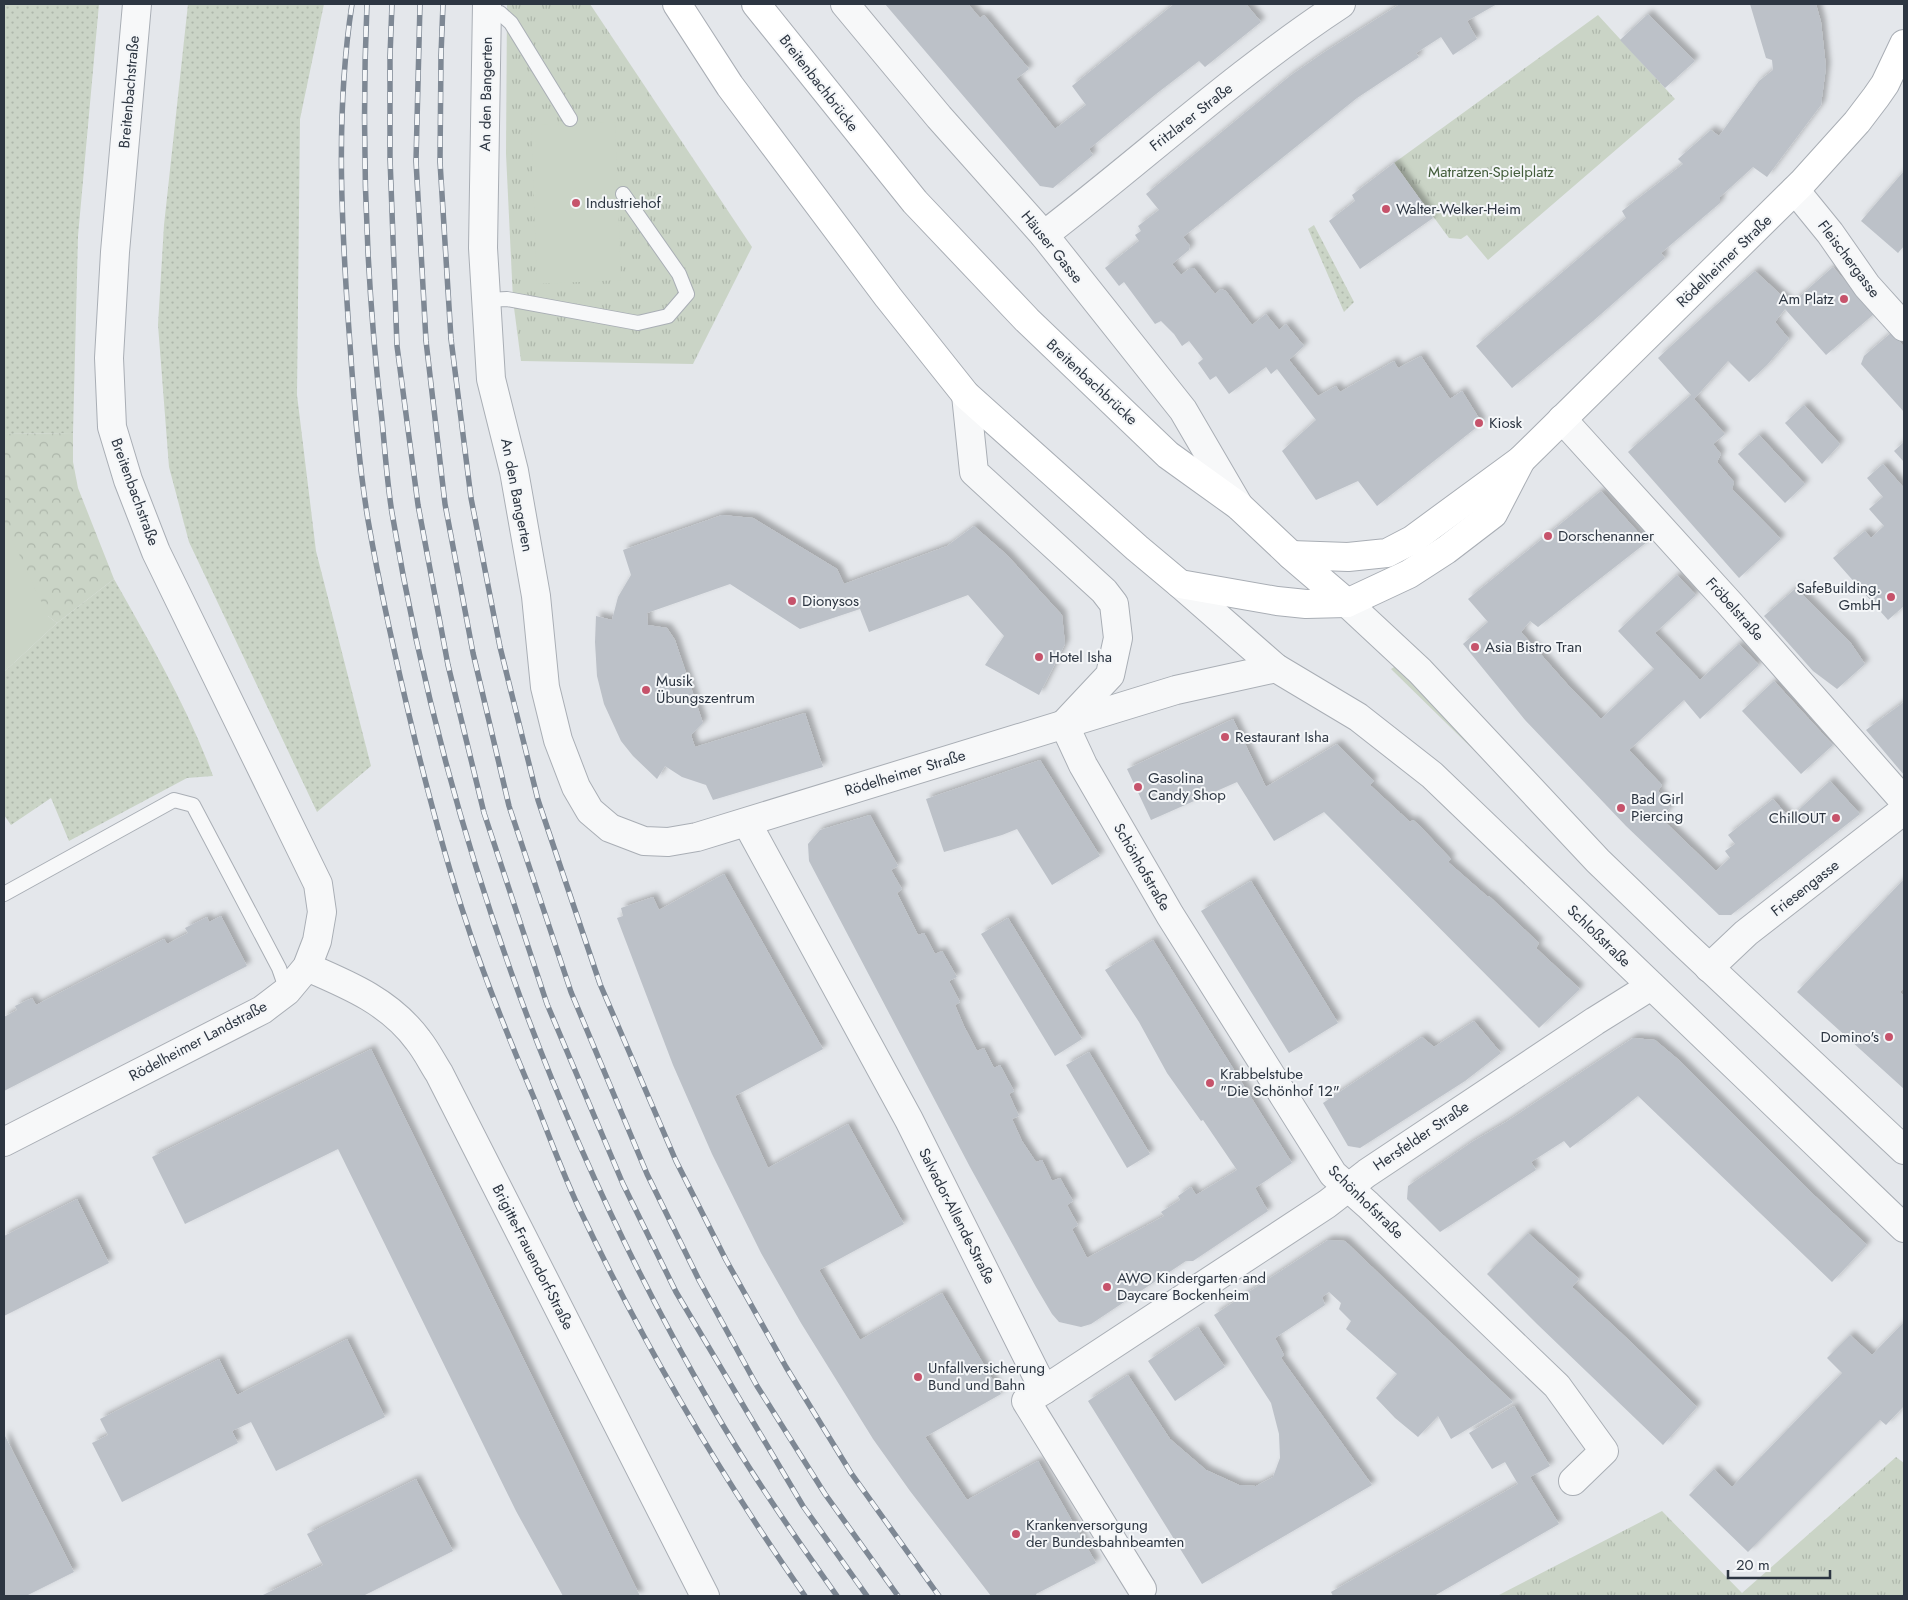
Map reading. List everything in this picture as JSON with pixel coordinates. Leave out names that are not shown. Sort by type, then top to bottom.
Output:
[{"type":"main road","points":[[677,4],[730,86],[888,297],[966,395],[1137,548],[1180,584],[1278,602],[1306,604],[1347,603]]},
{"type":"main road","name":"Breitenbachbrücke","points":[[756,4],[915,202],[1020,314],[1168,455],[1239,506],[1291,555],[1347,603]]},
{"type":"main road","name":"Rödelheimer Straße","points":[[1291,555],[1348,557],[1387,553],[1420,534],[1521,460],[1772,214],[1857,122],[1885,84],[1904,47]]},
{"type":"main road","name":"Rödelheimer Straße","points":[[1347,603],[1409,574],[1446,550],[1493,514],[1521,460]]},
{"type":"street","name":"Breitenbachstraße","points":[[137,4],[115,252],[109,358],[112,427],[128,480],[156,552],[318,884]]},
{"type":"street","name":"Häuser Gasse","points":[[845,4],[939,116],[1044,235],[1184,410],[1239,506]]},
{"type":"street","name":"Fritzlarer Straße","points":[[1044,235],[1234,83],[1308,26],[1341,4]]},
{"type":"street","name":"An den Bangerten","points":[[487,8],[483,248],[490,379],[514,471],[536,596],[545,687],[558,740],[576,787],[590,811],[610,828],[644,841],[668,842],[697,837],[747,822]]},
{"type":"street","name":"Fleischergasse","points":[[1794,190],[1830,233],[1867,286],[1904,327]]},
{"type":"street","name":"Rödelheimer Straße","points":[[966,395],[974,472],[1104,591],[1114,604],[1118,638],[1110,675],[1064,724]]},
{"type":"street","name":"Fröbelstraße","points":[[1562,419],[1731,605],[1904,801]]},
{"type":"street","points":[[1180,584],[1276,668]]},
{"type":"street","points":[[1347,603],[1420,671],[1598,861],[1709,968],[1904,1150]]},
{"type":"street","name":"Rödelheimer Straße","points":[[747,822],[1176,690],[1276,668]]},
{"type":"street","name":"Schloßstraße","points":[[1276,668],[1358,717],[1432,775],[1904,1228]]},
{"type":"street","name":"Schönhofstraße","points":[[1064,724],[1082,765],[1170,915],[1333,1174],[1557,1386],[1604,1451],[1573,1481]]},
{"type":"street","name":"Friesengasse","points":[[1709,968],[1746,933],[1904,810]]},
{"type":"street","name":"Salvador-Allende-Straße","points":[[747,822],[909,1120],[1044,1390]]},
{"type":"street","name":"Rödelheimer Landstraße","points":[[4,1142],[262,1010],[287,991],[307,967],[317,941],[322,912],[318,884]]},
{"type":"street","name":"Brigitte-Frauendorf-Straße","points":[[307,967],[370,996],[400,1019],[419,1040],[443,1081],[705,1596]]},
{"type":"street","name":"Hersfelder Straße","points":[[1044,1390],[1327,1204],[1391,1156],[1587,1026],[1651,986]]},
{"type":"street","points":[[1044,1390],[1026,1401],[1145,1593]]},
{"type":"lane","points":[[487,8],[500,13],[512,23],[570,119]]},
{"type":"lane","points":[[486,300],[507,299],[638,323],[668,316],[687,294],[679,274],[624,194]]},
{"type":"lane","points":[[4,894],[174,800],[193,805],[279,968],[287,991]]},
{"type":"green space","points":[[4,4],[99,4],[78,236],[73,433],[4,434]]},
{"type":"green space","points":[[188,4],[324,4],[300,119],[297,395],[316,551],[371,766],[317,812],[189,542],[169,467],[158,325],[164,225]]},
{"type":"green space","points":[[507,4],[590,4],[752,247],[693,364],[521,361],[513,300],[506,154]]},
{"type":"green space","name":"Matratzen-Spielplatz","points":[[1598,15],[1675,99],[1488,260],[1467,235],[1461,239],[1449,238],[1394,163]]},
{"type":"green space","name":"Industriehof","points":[[615,122],[621,280],[537,284],[531,125]]},
{"type":"green space","points":[[1314,225],[1354,302],[1344,312],[1308,229]]},
{"type":"green space","points":[[73,433],[73,462],[78,488],[114,579],[57,623],[48,616],[4,610],[4,434]]},
{"type":"green space","points":[[4,522],[48,616],[57,623],[4,672]]},
{"type":"green space","points":[[114,579],[180,700],[213,776],[187,778],[69,841],[51,798],[11,825],[4,815],[4,672],[57,623]]},
{"type":"green space","points":[[1399,664],[1502,772],[1493,769],[1391,669]]},
{"type":"green space","points":[[1896,1457],[1904,1463],[1904,1596],[1497,1596],[1662,1511],[1742,1593]]},
{"type":"building","points":[[885,4],[968,4],[980,18],[984,15],[1029,69],[1016,79],[1055,129],[1086,105],[1072,86],[1174,4],[1246,4],[1261,22],[1205,67],[1199,61],[1156,94],[1089,149],[1093,155],[1053,188],[1040,186]]},
{"type":"building","points":[[1400,4],[1497,4],[1467,21],[1477,39],[1453,55],[1441,37],[1416,53],[1419,57],[1357,98],[1183,237],[1190,246],[1189,250],[1172,264],[1181,275],[1190,268],[1194,268],[1215,294],[1221,289],[1226,291],[1252,325],[1266,314],[1279,330],[1286,324],[1304,346],[1289,360],[1318,396],[1336,386],[1340,392],[1394,361],[1398,368],[1421,356],[1450,399],[1462,391],[1482,423],[1377,506],[1358,481],[1316,500],[1282,451],[1316,420],[1277,369],[1271,374],[1266,367],[1229,394],[1216,376],[1210,380],[1198,363],[1203,359],[1189,341],[1182,346],[1174,334],[1161,321],[1155,324],[1124,282],[1119,286],[1105,268],[1139,241],[1135,235],[1141,231],[1138,226],[1159,210],[1146,194],[1290,76]]},
{"type":"building","points":[[1750,4],[1816,4],[1821,22],[1826,67],[1821,105],[1767,177],[1753,167],[1720,197],[1720,203],[1661,253],[1665,258],[1512,388],[1476,346],[1626,218],[1622,211],[1683,164],[1678,159],[1711,130],[1719,136],[1759,81],[1773,70],[1772,60],[1766,58]]},
{"type":"building","points":[[1648,14],[1695,61],[1665,88],[1620,40]]},
{"type":"building","name":"Walter-Welker-Heim","points":[[1394,163],[1433,218],[1360,269],[1329,221],[1355,201],[1352,195]]},
{"type":"building","points":[[1904,171],[1904,246],[1898,253],[1861,221]]},
{"type":"building","points":[[1833,267],[1874,314],[1826,355],[1785,309],[1775,322],[1789,339],[1767,365],[1749,382],[1728,361],[1694,399],[1725,434],[1713,444],[1721,454],[1717,462],[1734,482],[1732,489],[1781,539],[1739,578],[1628,452],[1691,395],[1658,358],[1715,306],[1755,271],[1791,304]]},
{"type":"building","points":[[1892,332],[1904,347],[1904,412],[1861,364],[1864,356]]},
{"type":"building","points":[[1804,405],[1840,444],[1822,464],[1785,423]]},
{"type":"building","points":[[1759,435],[1805,484],[1785,503],[1738,454]]},
{"type":"building","points":[[1904,442],[1904,462],[1894,451]]},
{"type":"building","points":[[1883,464],[1904,488],[1904,606],[1888,620],[1833,558],[1865,531],[1871,538],[1884,526],[1869,509],[1883,497],[1867,478]]},
{"type":"building","points":[[1601,491],[1647,542],[1538,627],[1530,621],[1521,632],[1568,685],[1601,719],[1654,669],[1618,631],[1677,575],[1696,595],[1655,633],[1700,680],[1739,644],[1759,665],[1700,719],[1684,700],[1629,750],[1662,785],[1658,791],[1670,807],[1662,819],[1716,871],[1730,858],[1725,851],[1735,844],[1728,835],[1773,799],[1790,818],[1830,781],[1860,814],[1731,915],[1719,915],[1626,826],[1525,720],[1463,644],[1488,622],[1468,599]]},
{"type":"building","points":[[722,515],[753,518],[837,569],[844,584],[947,546],[974,526],[1007,555],[1062,615],[1065,644],[1039,695],[985,665],[1004,636],[968,595],[869,632],[860,609],[800,629],[730,584],[647,613],[648,625],[667,628],[675,640],[703,723],[691,735],[695,747],[805,713],[823,767],[713,800],[706,785],[682,777],[665,766],[657,779],[633,756],[621,741],[604,704],[597,676],[596,616],[612,620],[618,597],[631,575],[623,550]]},
{"type":"building","points":[[1796,588],[1850,642],[1865,664],[1837,689],[1813,671],[1764,616]]},
{"type":"building","points":[[1774,681],[1833,745],[1801,774],[1742,711]]},
{"type":"building","points":[[1904,702],[1904,775],[1866,730]]},
{"type":"building","points":[[1233,719],[1266,787],[1337,744],[1374,781],[1370,785],[1410,822],[1413,820],[1419,825],[1451,859],[1448,862],[1489,896],[1539,943],[1536,948],[1580,989],[1539,1028],[1324,812],[1274,841],[1237,782],[1151,820],[1127,769]]},
{"type":"building","points":[[1040,760],[1100,856],[1052,885],[1017,829],[944,852],[926,799]]},
{"type":"building","points":[[870,815],[898,866],[891,870],[902,889],[897,893],[918,935],[924,933],[935,954],[942,951],[957,977],[949,981],[960,1002],[955,1005],[977,1051],[984,1048],[994,1068],[1000,1065],[1014,1091],[1009,1094],[1019,1116],[1012,1119],[1022,1141],[1036,1162],[1042,1160],[1052,1181],[1060,1178],[1073,1201],[1067,1205],[1078,1225],[1072,1229],[1087,1258],[1164,1216],[1161,1212],[1180,1200],[1178,1196],[1191,1187],[1196,1195],[1237,1170],[1203,1120],[1201,1121],[1167,1073],[1139,1022],[1105,970],[1153,940],[1292,1163],[1255,1188],[1268,1211],[1193,1261],[1186,1261],[1091,1324],[1081,1327],[1059,1322],[1036,1287],[970,1167],[809,861],[808,844],[820,830]]},
{"type":"building","points":[[724,874],[823,1049],[735,1096],[768,1168],[848,1124],[904,1224],[819,1270],[860,1340],[942,1293],[1001,1394],[925,1437],[967,1500],[1038,1461],[1096,1563],[1036,1594],[1037,1596],[991,1596],[910,1491],[873,1439],[801,1323],[761,1253],[712,1154],[673,1065],[617,918],[623,916],[621,908],[653,897],[659,910]]},
{"type":"building","points":[[1904,879],[1904,987],[1900,992],[1904,996],[1904,1089],[1797,992]]},
{"type":"building","points":[[1251,881],[1338,1023],[1289,1053],[1201,911]]},
{"type":"building","points":[[221,916],[247,966],[4,1091],[4,1017],[17,1010],[15,1006],[32,998],[36,1005],[164,939],[167,944],[188,933],[185,928],[207,917],[209,922]]},
{"type":"building","points":[[1008,918],[1082,1039],[1055,1056],[981,934]]},
{"type":"building","points":[[1474,1021],[1501,1053],[1465,1081],[1360,1148],[1348,1146],[1323,1103],[1422,1037],[1434,1047]]},
{"type":"building","points":[[1633,1038],[1655,1040],[1680,1061],[1814,1195],[1867,1245],[1832,1282],[1638,1096],[1570,1148],[1564,1141],[1531,1162],[1536,1170],[1440,1232],[1407,1199],[1408,1186],[1472,1142],[1506,1122]]},
{"type":"building","points":[[371,1049],[640,1596],[563,1596],[516,1511],[338,1149],[185,1224],[152,1157]]},
{"type":"building","points":[[1089,1052],[1150,1154],[1127,1168],[1066,1065]]},
{"type":"building","points":[[77,1199],[109,1263],[4,1316],[4,1236]]},
{"type":"building","points":[[1528,1233],[1579,1279],[1572,1287],[1697,1407],[1663,1445],[1487,1274]]},
{"type":"building","points":[[1328,1240],[1345,1241],[1513,1402],[1451,1439],[1438,1416],[1418,1437],[1395,1418],[1376,1398],[1397,1374],[1346,1329],[1351,1321],[1339,1309],[1341,1303],[1329,1292],[1322,1297],[1325,1305],[1275,1338],[1284,1355],[1281,1358],[1372,1485],[1202,1584],[1088,1401],[1128,1375],[1170,1439],[1206,1470],[1239,1485],[1256,1486],[1273,1477],[1280,1458],[1279,1434],[1271,1403],[1214,1315]]},
{"type":"building","points":[[1904,1322],[1904,1406],[1886,1425],[1880,1420],[1748,1552],[1689,1495],[1714,1469],[1732,1487],[1842,1373],[1827,1358],[1850,1335],[1872,1355]]},
{"type":"building","points":[[1198,1327],[1225,1367],[1175,1401],[1148,1361]]},
{"type":"building","points":[[347,1339],[385,1417],[276,1471],[251,1422],[232,1431],[238,1443],[122,1502],[92,1443],[108,1435],[100,1419],[219,1359],[237,1395]]},
{"type":"building","points":[[1514,1406],[1550,1466],[1530,1477],[1559,1524],[1434,1596],[1333,1596],[1331,1592],[1518,1484],[1505,1462],[1492,1469],[1469,1433]]},
{"type":"building","points":[[4,1434],[74,1572],[26,1596],[4,1596]]},
{"type":"building","points":[[416,1479],[453,1551],[363,1596],[261,1596],[323,1565],[307,1534]]},
{"type":"railway","points":[[352,4],[344,82],[341,160],[343,239],[348,317],[361,470],[378,576],[433,812],[474,946],[579,1208],[629,1309],[684,1407],[742,1503],[805,1596]]},
{"type":"railway","points":[[367,4],[365,56],[366,212],[372,316],[389,490],[414,630],[441,745],[474,860],[511,973],[554,1084],[601,1193],[654,1301],[711,1405],[741,1454],[837,1596]]},
{"type":"railway","points":[[392,4],[390,158],[397,346],[418,505],[448,665],[484,813],[547,1004],[623,1184],[676,1292],[803,1506],[867,1596]]},
{"type":"railway","points":[[420,4],[416,161],[426,341],[445,504],[473,653],[509,806],[571,992],[647,1174],[699,1280],[757,1386],[825,1494],[898,1596]]},
{"type":"railway","points":[[443,4],[440,162],[451,339],[471,498],[500,647],[538,800],[600,984],[676,1161],[726,1260],[786,1367],[851,1473],[939,1596]]},
{"type":"place","name":"Industriehof","points":[[576,203]]},
{"type":"place","name":"Walter-Welker-Heim","points":[[1386,209]]},
{"type":"place","name":"Am Platz","points":[[1844,299]]},
{"type":"place","name":"Kiosk","points":[[1479,423]]},
{"type":"place","name":"Dorschenanner","points":[[1548,536]]},
{"type":"place","name":"SafeBuilding. GmbH","points":[[1891,597]]},
{"type":"place","name":"Dionysos","points":[[792,601]]},
{"type":"place","name":"Asia Bistro Tran","points":[[1475,647]]},
{"type":"place","name":"Hotel Isha","points":[[1039,657]]},
{"type":"place","name":"Musik Übungszentrum","points":[[646,690]]},
{"type":"place","name":"Restaurant Isha","points":[[1225,737]]},
{"type":"place","name":"Gasolina Candy Shop","points":[[1138,787]]},
{"type":"place","name":"Bad Girl Piercing","points":[[1621,808]]},
{"type":"place","name":"ChillOUT","points":[[1836,818]]},
{"type":"place","name":"Domino's","points":[[1889,1037]]},
{"type":"place","name":"Krabbelstube \"Die Schönhof 12\"","points":[[1210,1083]]},
{"type":"place","name":"AWO Kindergarten and Daycare Bockenheim","points":[[1107,1287]]},
{"type":"place","name":"Unfallversicherung Bund und Bahn","points":[[918,1377]]},
{"type":"place","name":"Krankenversorgung der Bundesbahnbeamten","points":[[1016,1534]]}]
